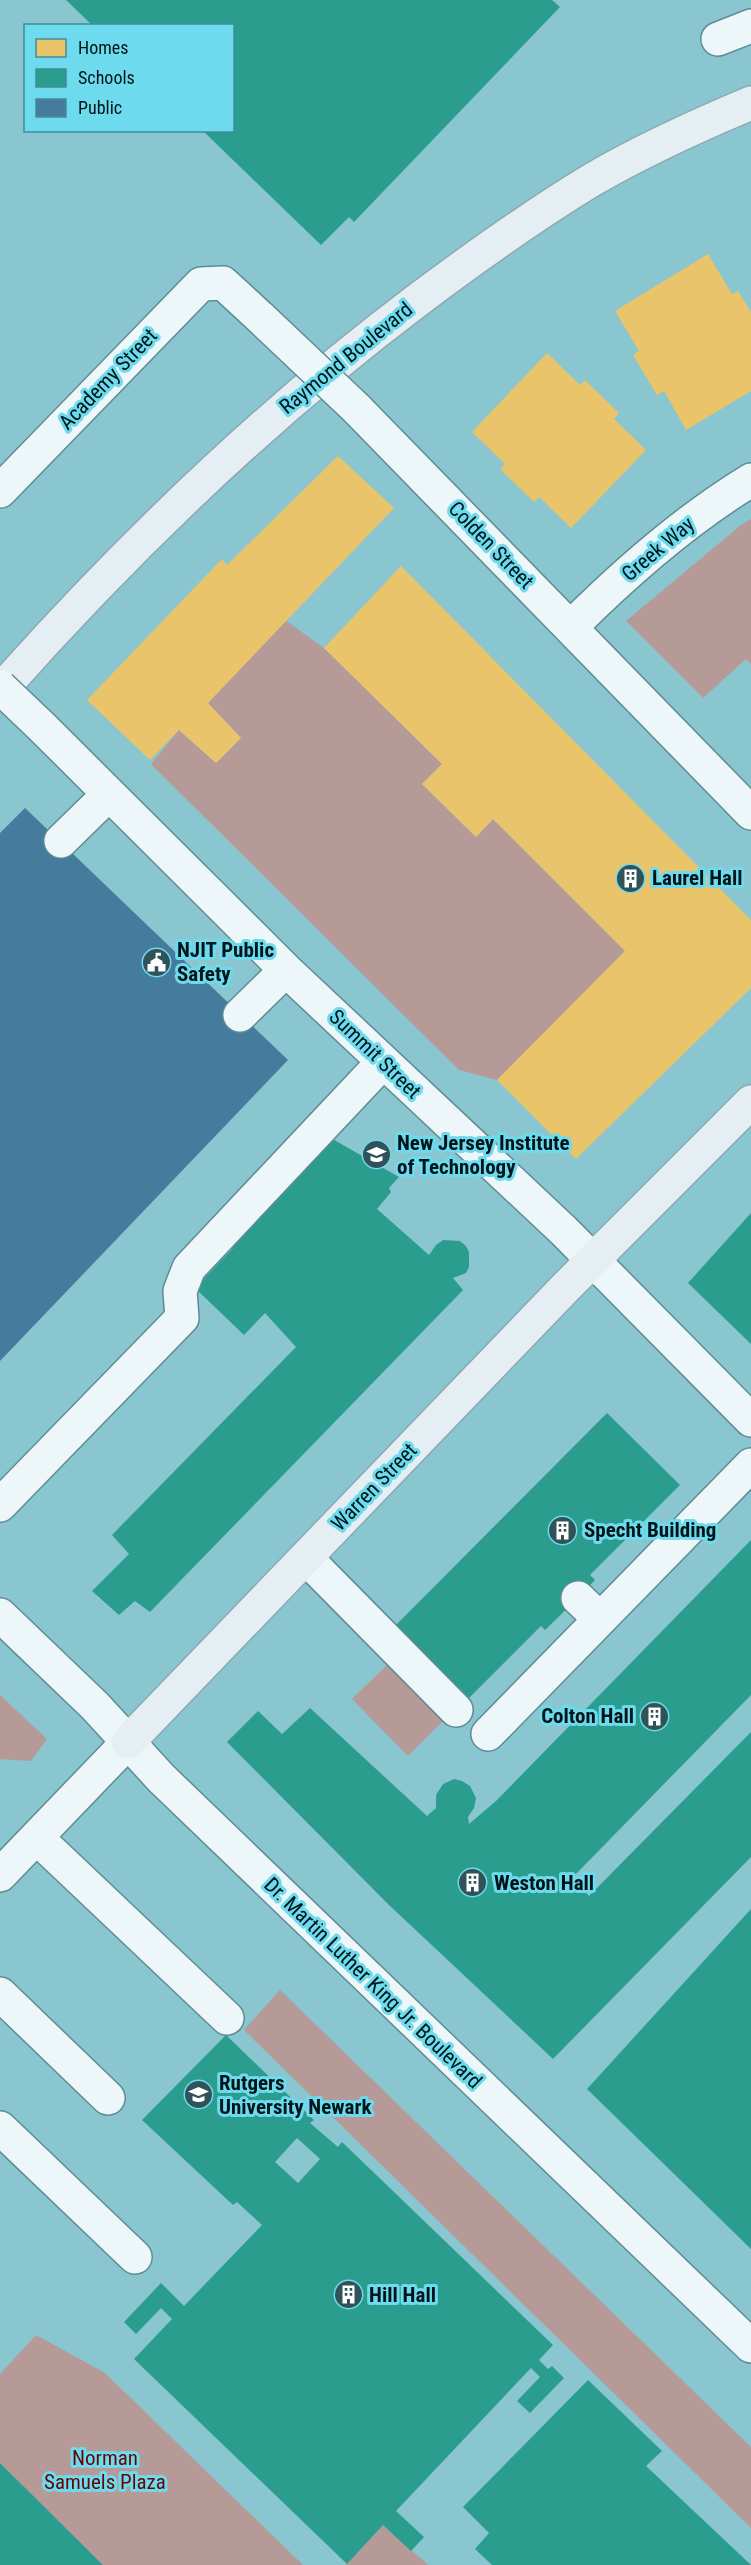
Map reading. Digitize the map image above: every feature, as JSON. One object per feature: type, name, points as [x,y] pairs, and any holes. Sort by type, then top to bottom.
[{"type":"main road","name":"Raymond Boulevard","points":[[0,689],[168,515],[280,410],[364,340],[493,243],[591,181],[708,121],[751,103]]},
{"type":"main road","name":"Warren Street","points":[[128,1742],[593,1259],[751,1102]]},
{"type":"street","points":[[718,39],[751,26]]},
{"type":"street","name":"Academy Street","points":[[0,491],[201,284],[223,284]]},
{"type":"street","name":"Colden Street","points":[[223,284],[356,408],[751,813]]},
{"type":"street","name":"Greek Way","points":[[571,627],[662,543],[712,504],[751,480]]},
{"type":"street","name":"Summit Street","points":[[0,689],[43,728],[286,970],[593,1259],[751,1420]]},
{"type":"street","points":[[61,841],[109,794]]},
{"type":"street","points":[[240,1015],[286,970]]},
{"type":"street","points":[[0,1505],[182,1318],[180,1291],[189,1268],[383,1062]]},
{"type":"street","points":[[488,1734],[589,1609],[751,1465]]},
{"type":"street","points":[[306,1558],[456,1710]]},
{"type":"street","name":"Dr. Martin Luther King Jr. Boulevard","points":[[0,1615],[95,1706],[204,1820],[751,2346]]},
{"type":"street","name":"Warren Street","points":[[0,1875],[128,1742]]},
{"type":"street","points":[[37,1838],[227,2018]]},
{"type":"street","points":[[0,1994],[108,2098]]},
{"type":"street","points":[[0,2128],[135,2257]]},
{"type":"green space","points":[[751,519],[751,664],[746,659],[703,698],[626,621]]},
{"type":"green space","points":[[285,620],[324,648],[442,764],[422,784],[476,837],[493,819],[625,951],[497,1080],[459,1070],[151,764],[179,730],[216,763],[241,738],[208,703]]},
{"type":"green space","points":[[389,1663],[445,1719],[408,1756],[352,1699]]},
{"type":"green space","points":[[0,1695],[47,1739],[31,1761],[0,1759]]},
{"type":"green space","points":[[280,1990],[751,2447],[751,2528],[244,2030]]},
{"type":"green space","name":"Norman Samuels Plaza","points":[[36,2335],[105,2373],[303,2565],[103,2565],[0,2463],[0,2374]]},
{"type":"green space","points":[[383,2525],[428,2565],[346,2565]]},
{"type":"building: Homes","points":[[708,254],[732,294],[738,291],[751,312],[751,391],[686,430],[664,391],[657,395],[633,355],[639,351],[615,311]]},
{"type":"building: Homes","points":[[547,353],[580,385],[585,380],[619,413],[614,419],[646,450],[571,528],[539,497],[534,502],[500,469],[505,464],[472,432]]},
{"type":"building: Homes","points":[[338,456],[394,508],[208,703],[241,738],[216,763],[179,730],[150,760],[87,700],[222,559],[227,565]]},
{"type":"building: Homes","name":"Laurel Hall","points":[[401,566],[751,920],[751,988],[576,1159],[497,1080],[625,951],[493,819],[476,837],[422,784],[442,764],[324,648]]},
{"type":"building: Schools","points":[[66,0],[552,0],[560,7],[354,222],[349,217],[321,245],[204,132],[234,132],[234,24],[91,24]]},
{"type":"building: Schools","points":[[329,1137],[399,1177],[389,1188],[391,1192],[377,1209],[429,1255],[443,1240],[460,1241],[466,1246],[469,1252],[469,1267],[466,1273],[453,1278],[463,1290],[150,1612],[135,1601],[119,1615],[92,1591],[129,1554],[112,1535],[296,1347],[265,1313],[244,1335],[195,1288],[233,1248],[230,1239]]},
{"type":"building: Schools","points":[[751,1213],[751,1344],[688,1283]]},
{"type":"building: Schools","name":"Specht Building","points":[[607,1413],[680,1485],[590,1575],[595,1580],[578,1598],[545,1630],[541,1626],[465,1702],[392,1629]]},
{"type":"building: Schools","points":[[751,1540],[751,1695],[573,1877],[589,1896],[751,1732],[751,1857],[553,2059],[389,1905],[227,1742],[258,1711],[282,1734],[310,1708],[427,1816],[436,1808],[436,1795],[443,1784],[454,1779],[470,1786],[476,1798],[474,1808],[468,1817],[469,1824],[496,1801]]},
{"type":"building: Schools","points":[[751,1909],[751,2249],[587,2089]]},
{"type":"building: Schools","name":"Hill Hall","points":[[226,2035],[314,2120],[310,2123],[338,2147],[342,2142],[553,2345],[539,2360],[548,2369],[552,2366],[564,2378],[530,2413],[517,2401],[540,2377],[531,2368],[396,2511],[424,2537],[411,2551],[383,2525],[347,2564],[134,2359],[172,2319],[161,2308],[136,2334],[124,2322],[161,2283],[184,2306],[262,2225],[237,2202],[233,2205],[142,2120]],"holes":[[[297,2138],[320,2159],[298,2183],[275,2162]]]},
{"type":"building: Schools","points":[[588,2380],[662,2451],[646,2466],[751,2565],[492,2565],[475,2549],[489,2533],[463,2507]]},
{"type":"building: Schools","points":[[0,2463],[103,2565],[0,2565]]},
{"type":"building: Public","points":[[25,808],[288,1060],[0,1361],[0,833]]},
{"type":"place","name":"Laurel Hall","points":[[631,878]]},
{"type":"place","name":"NJIT Public Safety","points":[[156,962]]},
{"type":"place","name":"New Jersey Institute of Technology","points":[[376,1155]]},
{"type":"place","name":"Specht Building","points":[[563,1530]]},
{"type":"place","name":"Colton Hall","points":[[655,1716]]},
{"type":"place","name":"Weston Hall","points":[[473,1883]]},
{"type":"place","name":"Rutgers University Newark","points":[[198,2095]]},
{"type":"place","name":"Hill Hall","points":[[348,2295]]}]
